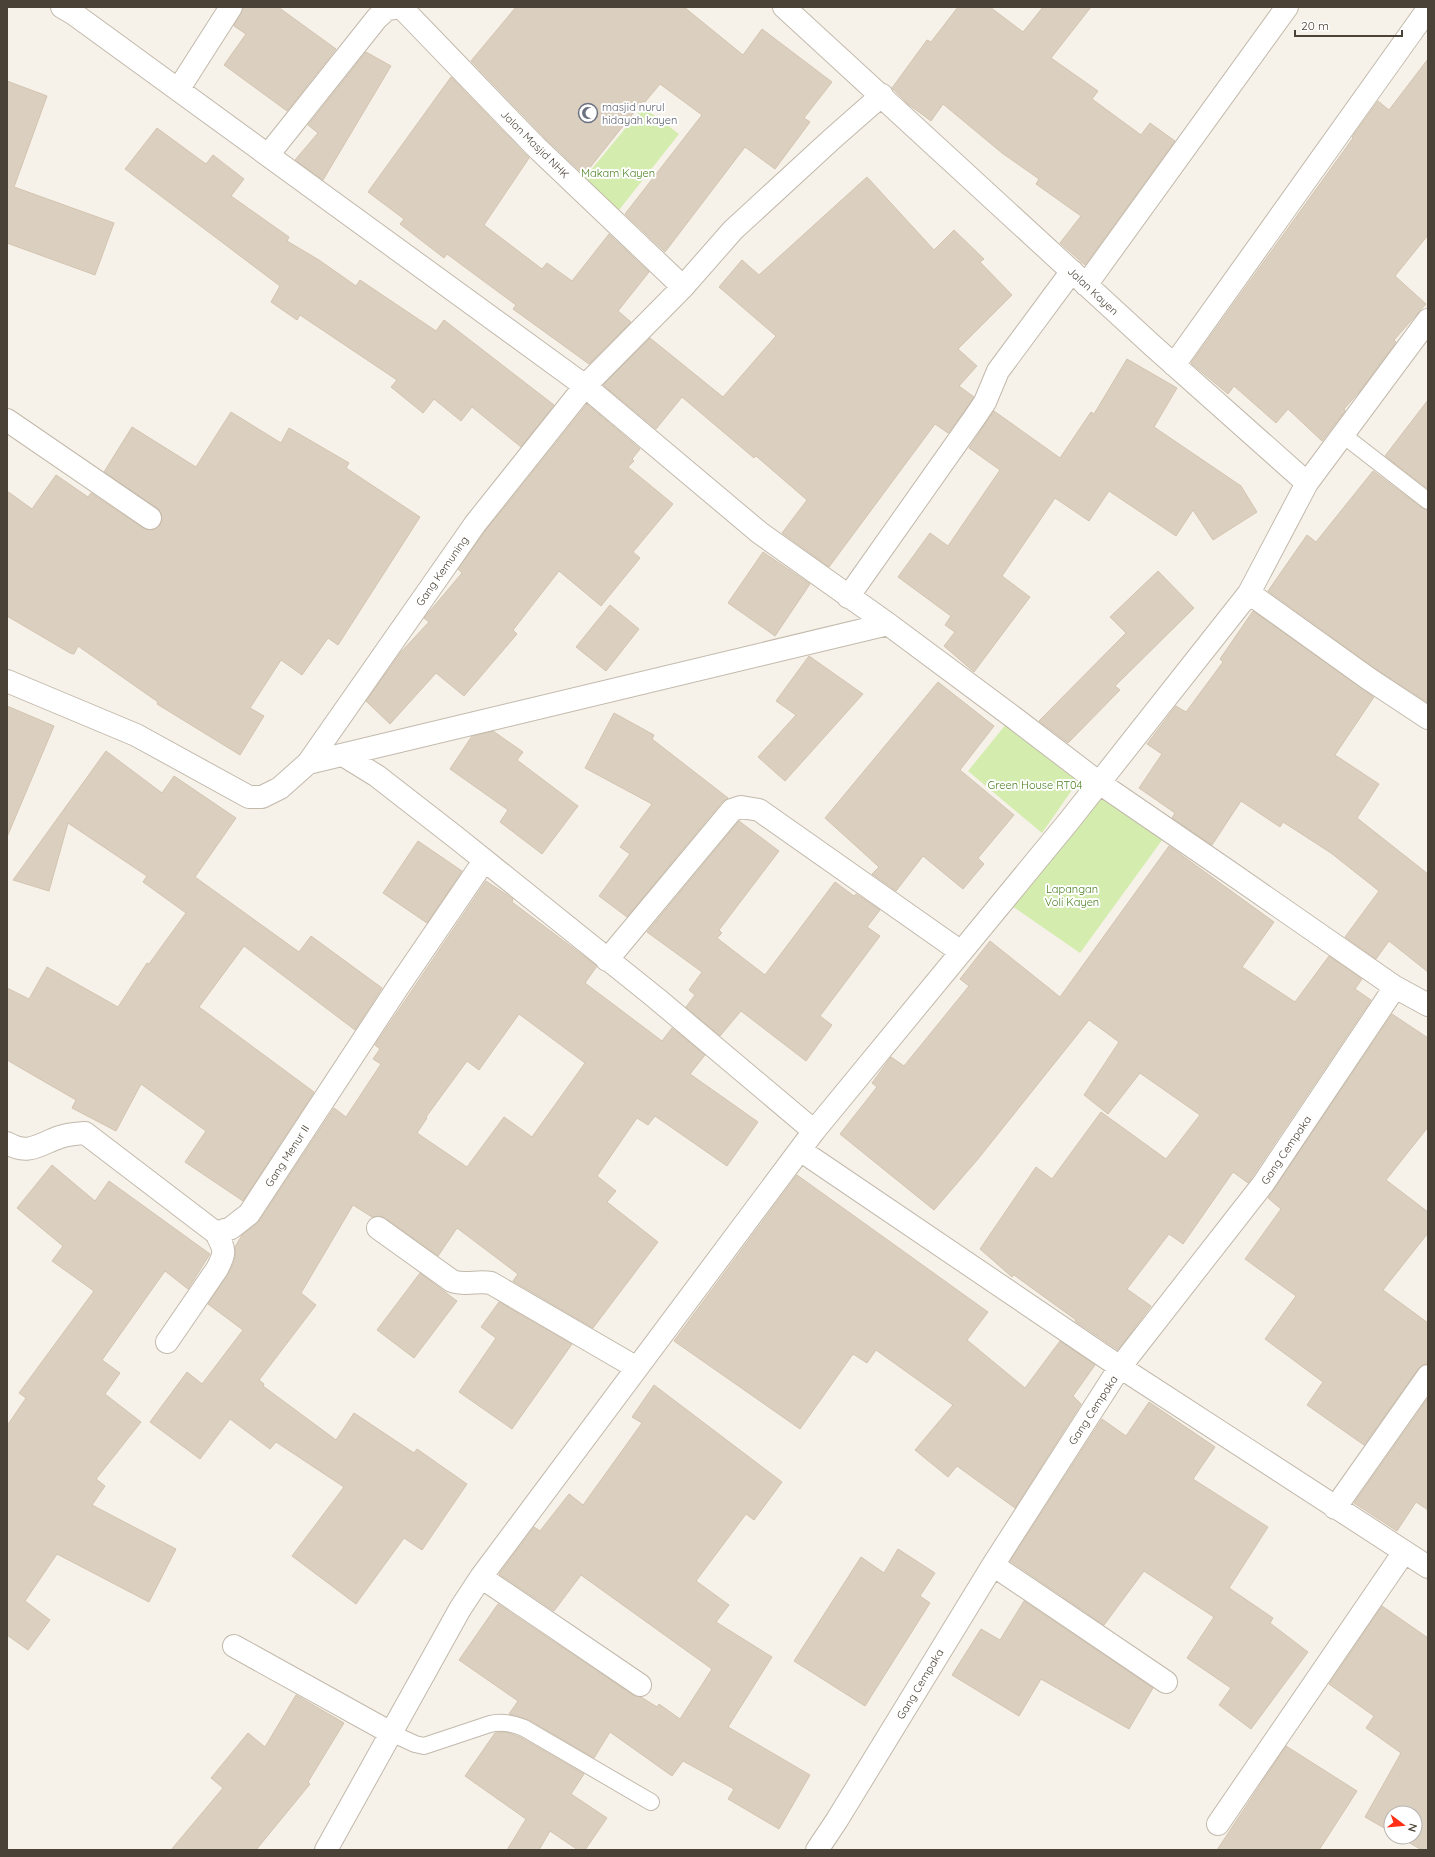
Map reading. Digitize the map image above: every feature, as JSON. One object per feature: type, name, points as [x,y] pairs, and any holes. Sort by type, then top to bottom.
[{"type":"street","points":[[178,90],[231,7]]},
{"type":"street","name":"Jalan Kayen","points":[[784,7],[882,95],[1174,365],[1307,483]]},
{"type":"street","points":[[848,597],[985,402],[998,371],[1079,278],[1287,7]]},
{"type":"street","name":"Jalan Masjid NHK","points":[[268,155],[387,9],[401,8],[536,146],[683,287]]},
{"type":"street","points":[[72,9],[178,90],[585,386],[760,533],[888,624],[1098,782],[1395,987],[1428,1005]]},
{"type":"street","points":[[1174,365],[1428,10]]},
{"type":"street","name":"Gang Kemuning","points":[[7,681],[136,735],[249,797],[262,797],[280,788],[308,762],[475,524],[585,386],[683,287],[733,230],[882,95]]},
{"type":"street","points":[[326,1850],[460,1609],[481,1577],[814,1131],[1069,821],[1098,782],[1249,593],[1307,483],[1428,320]]},
{"type":"street","points":[[7,420],[150,518]]},
{"type":"street","points":[[1249,593],[1369,679],[1428,718]]},
{"type":"street","points":[[308,762],[343,755],[888,624]]},
{"type":"street","points":[[343,755],[377,776],[656,998],[814,1131]]},
{"type":"street","points":[[607,960],[732,810],[741,807],[759,810],[961,952]]},
{"type":"street","name":"Gang Menur II","points":[[216,1233],[231,1228],[249,1214],[396,990],[484,861]]},
{"type":"street","name":"Gang Cempaka","points":[[817,1850],[837,1820],[993,1565],[1120,1367],[1263,1184],[1395,987]]},
{"type":"street","points":[[7,1143],[25,1150],[38,1147],[71,1134],[85,1133],[216,1233],[224,1248],[223,1258],[167,1342]]},
{"type":"street","points":[[800,1150],[1120,1367],[1428,1567]]},
{"type":"street","points":[[378,1228],[452,1281],[465,1284],[484,1281],[491,1283],[636,1368]]},
{"type":"street","points":[[1336,1508],[1428,1376]]},
{"type":"street","points":[[1218,1824],[1404,1552]]},
{"type":"street","points":[[993,1565],[1166,1682]]},
{"type":"street","points":[[481,1577],[640,1685]]},
{"type":"street","points":[[234,1646],[390,1733]]},
{"type":"lane","points":[[1343,435],[1428,501]]},
{"type":"lane","points":[[390,1733],[415,1744],[424,1746],[490,1724],[499,1722],[512,1723],[524,1728],[651,1802]]},
{"type":"green space","name":"Makam Kayen","points":[[643,107],[679,134],[619,210],[581,182]]},
{"type":"green space","name":"Green House RT04","points":[[1007,723],[1079,780],[1042,833],[968,771]]},
{"type":"green space","name":"Lapangan Voli Kayen","points":[[1100,794],[1165,836],[1080,953],[1012,906]]},
{"type":"building","points":[[243,7],[278,7],[336,49],[287,111],[224,65],[246,34],[234,26]]},
{"type":"building","points":[[516,7],[684,7],[743,55],[762,29],[832,82],[804,118],[810,122],[775,169],[745,147],[665,252],[625,214],[702,115],[660,84],[645,102],[643,101],[584,175],[544,137],[471,61]]},
{"type":"building","points":[[958,7],[990,7],[1023,32],[1043,7],[1091,7],[1051,58],[1098,91],[1092,99],[1141,135],[1150,123],[1175,141],[1085,265],[1060,243],[1081,216],[1036,184],[1039,179],[1002,153],[943,104],[931,121],[908,104],[892,88],[927,40],[931,42]]},
{"type":"building","points":[[366,52],[391,66],[323,180],[295,160],[318,133],[308,125]]},
{"type":"building","points":[[1428,59],[1428,235],[1395,276],[1426,304],[1394,340],[1396,342],[1360,391],[1344,409],[1345,411],[1322,441],[1288,409],[1276,423],[1234,386],[1228,394],[1191,363],[1378,101],[1389,110]]},
{"type":"building","points":[[451,77],[529,158],[484,225],[542,269],[547,263],[572,281],[609,234],[649,272],[618,311],[631,322],[589,364],[513,309],[516,305],[447,254],[444,258],[400,224],[404,219],[368,192]]},
{"type":"building","points":[[7,81],[47,96],[14,187],[114,223],[95,275],[7,243]]},
{"type":"building","points":[[157,128],[206,164],[213,155],[244,179],[231,196],[289,237],[287,241],[319,260],[356,286],[360,280],[436,331],[444,320],[554,405],[521,447],[472,407],[461,421],[434,399],[423,413],[391,387],[397,380],[300,315],[297,320],[271,302],[280,286],[125,169]]},
{"type":"building","points":[[867,177],[934,250],[954,230],[984,259],[980,262],[1012,295],[958,349],[977,366],[959,386],[974,397],[948,433],[935,424],[829,567],[782,533],[807,500],[756,456],[754,458],[682,397],[656,429],[603,385],[650,338],[723,397],[776,336],[719,287],[742,260],[759,275]]},
{"type":"building","points":[[1127,359],[1177,388],[1154,427],[1241,486],[1257,512],[1213,540],[1193,510],[1176,536],[1109,491],[1089,521],[1055,498],[1002,576],[1030,597],[974,672],[944,646],[955,632],[945,625],[951,616],[898,577],[930,533],[948,546],[1000,470],[969,448],[994,411],[1060,458],[1091,412],[1094,414]]},
{"type":"building","points":[[1428,400],[1428,489],[1385,456]]},
{"type":"building","points":[[587,404],[640,449],[632,459],[634,461],[628,467],[673,504],[633,552],[640,558],[601,606],[559,571],[513,630],[517,634],[464,696],[436,673],[390,724],[366,701],[401,652],[429,622],[424,618],[462,573],[458,569],[485,531]]},
{"type":"building","points":[[231,412],[281,443],[289,428],[349,463],[346,468],[420,517],[338,645],[328,638],[302,675],[281,660],[250,708],[264,716],[240,755],[157,704],[158,702],[78,646],[74,654],[70,653],[7,616],[7,491],[32,509],[56,475],[88,497],[91,493],[143,528],[149,530],[155,529],[160,525],[162,519],[161,513],[157,508],[104,472],[132,427],[196,467]]},
{"type":"building","points":[[1373,471],[1422,508],[1428,510],[1428,703],[1376,669],[1268,591],[1307,535],[1316,542]]},
{"type":"building","points":[[763,552],[810,584],[775,636],[728,603]]},
{"type":"building","points":[[1158,571],[1194,608],[1115,686],[1120,690],[1068,743],[1039,721],[1126,633],[1110,617]]},
{"type":"building","points":[[610,605],[639,629],[606,671],[576,647]]},
{"type":"building","points":[[1253,611],[1374,697],[1335,755],[1379,784],[1357,818],[1428,874],[1428,972],[1389,941],[1376,959],[1345,937],[1379,891],[1331,853],[1283,822],[1280,827],[1241,801],[1212,845],[1172,818],[1175,813],[1139,788],[1162,754],[1147,744],[1176,706],[1186,712],[1223,662],[1220,659]]},
{"type":"building","points":[[809,656],[863,694],[785,781],[758,757],[796,715],[776,701]]},
{"type":"building","points":[[938,682],[994,726],[960,770],[1014,815],[978,858],[984,864],[963,889],[923,856],[896,891],[872,874],[879,867],[825,818]]},
{"type":"building","points":[[7,706],[54,726],[7,837]]},
{"type":"building","points":[[614,713],[654,735],[652,739],[728,798],[722,802],[627,917],[599,896],[630,854],[620,847],[652,804],[585,768]]},
{"type":"building","points":[[493,731],[523,752],[517,760],[578,806],[542,854],[500,822],[508,810],[450,769],[472,736]]},
{"type":"building","points":[[106,751],[162,793],[174,776],[236,818],[195,877],[299,952],[311,936],[382,988],[355,1030],[244,946],[199,1007],[314,1092],[243,1201],[185,1162],[206,1131],[141,1084],[116,1131],[72,1108],[76,1100],[7,1060],[7,988],[29,999],[47,967],[118,1007],[147,963],[149,964],[186,913],[143,882],[147,876],[68,823],[49,891],[13,880]]},
{"type":"building","points":[[739,821],[779,851],[719,930],[722,933],[717,938],[765,975],[835,882],[854,896],[856,894],[880,910],[867,927],[880,936],[820,1016],[832,1025],[806,1061],[741,1011],[720,1036],[686,1007],[695,995],[689,990],[702,972],[647,932]]},
{"type":"building","points":[[418,841],[462,871],[427,923],[383,893]]},
{"type":"building","points":[[1169,846],[1274,922],[1242,967],[1295,1002],[1329,956],[1362,979],[1355,989],[1371,1000],[1248,1183],[1233,1172],[1183,1244],[1169,1234],[1127,1289],[1151,1306],[1118,1350],[1075,1321],[1076,1320],[1014,1275],[1012,1277],[980,1249],[1036,1167],[1052,1179],[1101,1112],[1166,1159],[1200,1115],[1140,1073],[1108,1114],[1084,1095],[1119,1042],[1089,1020],[978,1159],[934,1210],[840,1134],[877,1087],[872,1083],[891,1057],[904,1066],[969,986],[960,979],[990,941],[1060,997]]},
{"type":"building","points":[[486,881],[513,899],[512,902],[597,966],[585,983],[662,1041],[672,1028],[705,1055],[690,1074],[758,1122],[727,1166],[655,1116],[648,1125],[637,1118],[597,1176],[616,1191],[607,1202],[658,1242],[593,1328],[513,1281],[518,1274],[457,1228],[438,1256],[385,1218],[379,1216],[372,1217],[353,1205],[301,1293],[316,1305],[259,1380],[264,1384],[263,1386],[336,1440],[354,1413],[414,1453],[417,1449],[467,1484],[422,1550],[404,1538],[356,1604],[292,1556],[344,1487],[276,1442],[270,1449],[230,1419],[200,1459],[150,1422],[187,1372],[202,1384],[243,1330],[208,1304],[231,1269],[235,1258],[235,1247],[242,1235],[259,1221],[334,1108],[346,1117],[381,1064],[373,1059],[380,1049],[375,1045]],"holes":[[[519,1014],[585,1063],[532,1137],[504,1117],[467,1167],[417,1133],[427,1118],[426,1117],[467,1061],[479,1070]]]},
{"type":"building","points":[[1392,1014],[1428,1038],[1428,1127],[1386,1180],[1428,1212],[1428,1233],[1383,1290],[1428,1323],[1428,1364],[1422,1365],[1418,1369],[1364,1445],[1307,1405],[1323,1382],[1265,1339],[1296,1296],[1245,1259],[1281,1209],[1268,1198]]},
{"type":"building","points":[[52,1165],[95,1201],[109,1181],[210,1254],[188,1289],[165,1271],[102,1360],[120,1373],[105,1394],[141,1422],[96,1479],[105,1486],[92,1505],[176,1549],[149,1602],[57,1554],[25,1601],[50,1620],[28,1650],[7,1635],[7,1426],[26,1398],[19,1393],[94,1291],[52,1261],[63,1246],[17,1208]]},
{"type":"building","points":[[797,1175],[988,1312],[967,1340],[1025,1388],[1060,1341],[1095,1365],[1073,1396],[1081,1404],[1015,1508],[957,1466],[948,1477],[915,1450],[953,1405],[876,1350],[867,1363],[853,1354],[800,1429],[674,1341]]},
{"type":"building","points":[[420,1273],[457,1301],[414,1358],[377,1330]]},
{"type":"building","points":[[499,1302],[572,1344],[512,1429],[459,1392],[496,1338],[481,1327]]},
{"type":"building","points":[[654,1385],[782,1482],[754,1520],[746,1514],[696,1581],[729,1605],[716,1622],[772,1657],[728,1727],[810,1775],[779,1829],[728,1799],[734,1789],[683,1761],[672,1776],[610,1732],[594,1758],[529,1720],[509,1714],[518,1701],[459,1660],[498,1604],[633,1695],[641,1697],[657,1707],[659,1704],[680,1719],[712,1669],[581,1575],[554,1611],[499,1574],[534,1527],[540,1531],[569,1494],[583,1505],[642,1423],[632,1417]]},
{"type":"building","points":[[1428,1398],[1428,1510],[1416,1502],[1397,1531],[1354,1503]]},
{"type":"building","points":[[1149,1402],[1215,1447],[1193,1479],[1268,1527],[1229,1588],[1273,1618],[1270,1623],[1308,1652],[1251,1729],[1219,1705],[1231,1688],[1187,1658],[1214,1617],[1144,1571],[1104,1625],[1010,1561],[1102,1419],[1126,1436]]},
{"type":"building","points":[[898,1549],[935,1573],[920,1596],[930,1603],[865,1706],[794,1661],[861,1557],[884,1573]]},
{"type":"building","points":[[1024,1601],[1153,1688],[1129,1729],[1041,1679],[1019,1716],[952,1675],[981,1629],[1000,1640]]},
{"type":"building","points":[[1382,1606],[1428,1638],[1428,1850],[1422,1850],[1413,1845],[1423,1845],[1423,1805],[1383,1805],[1383,1827],[1365,1817],[1401,1753],[1366,1728],[1374,1716],[1329,1684]]},
{"type":"building","points":[[296,1695],[344,1723],[308,1782],[310,1784],[256,1850],[171,1850],[223,1788],[211,1778],[248,1733],[265,1747]]},
{"type":"building","points":[[506,1732],[520,1737],[584,1774],[571,1794],[607,1818],[585,1850],[578,1850],[550,1831],[539,1850],[507,1850],[526,1819],[465,1776],[495,1733]]},
{"type":"building","points":[[1286,1746],[1357,1791],[1319,1850],[1217,1850]]},
{"type":"place","name":"masjid nurul hidayah kayen","points":[[588,113]]}]
